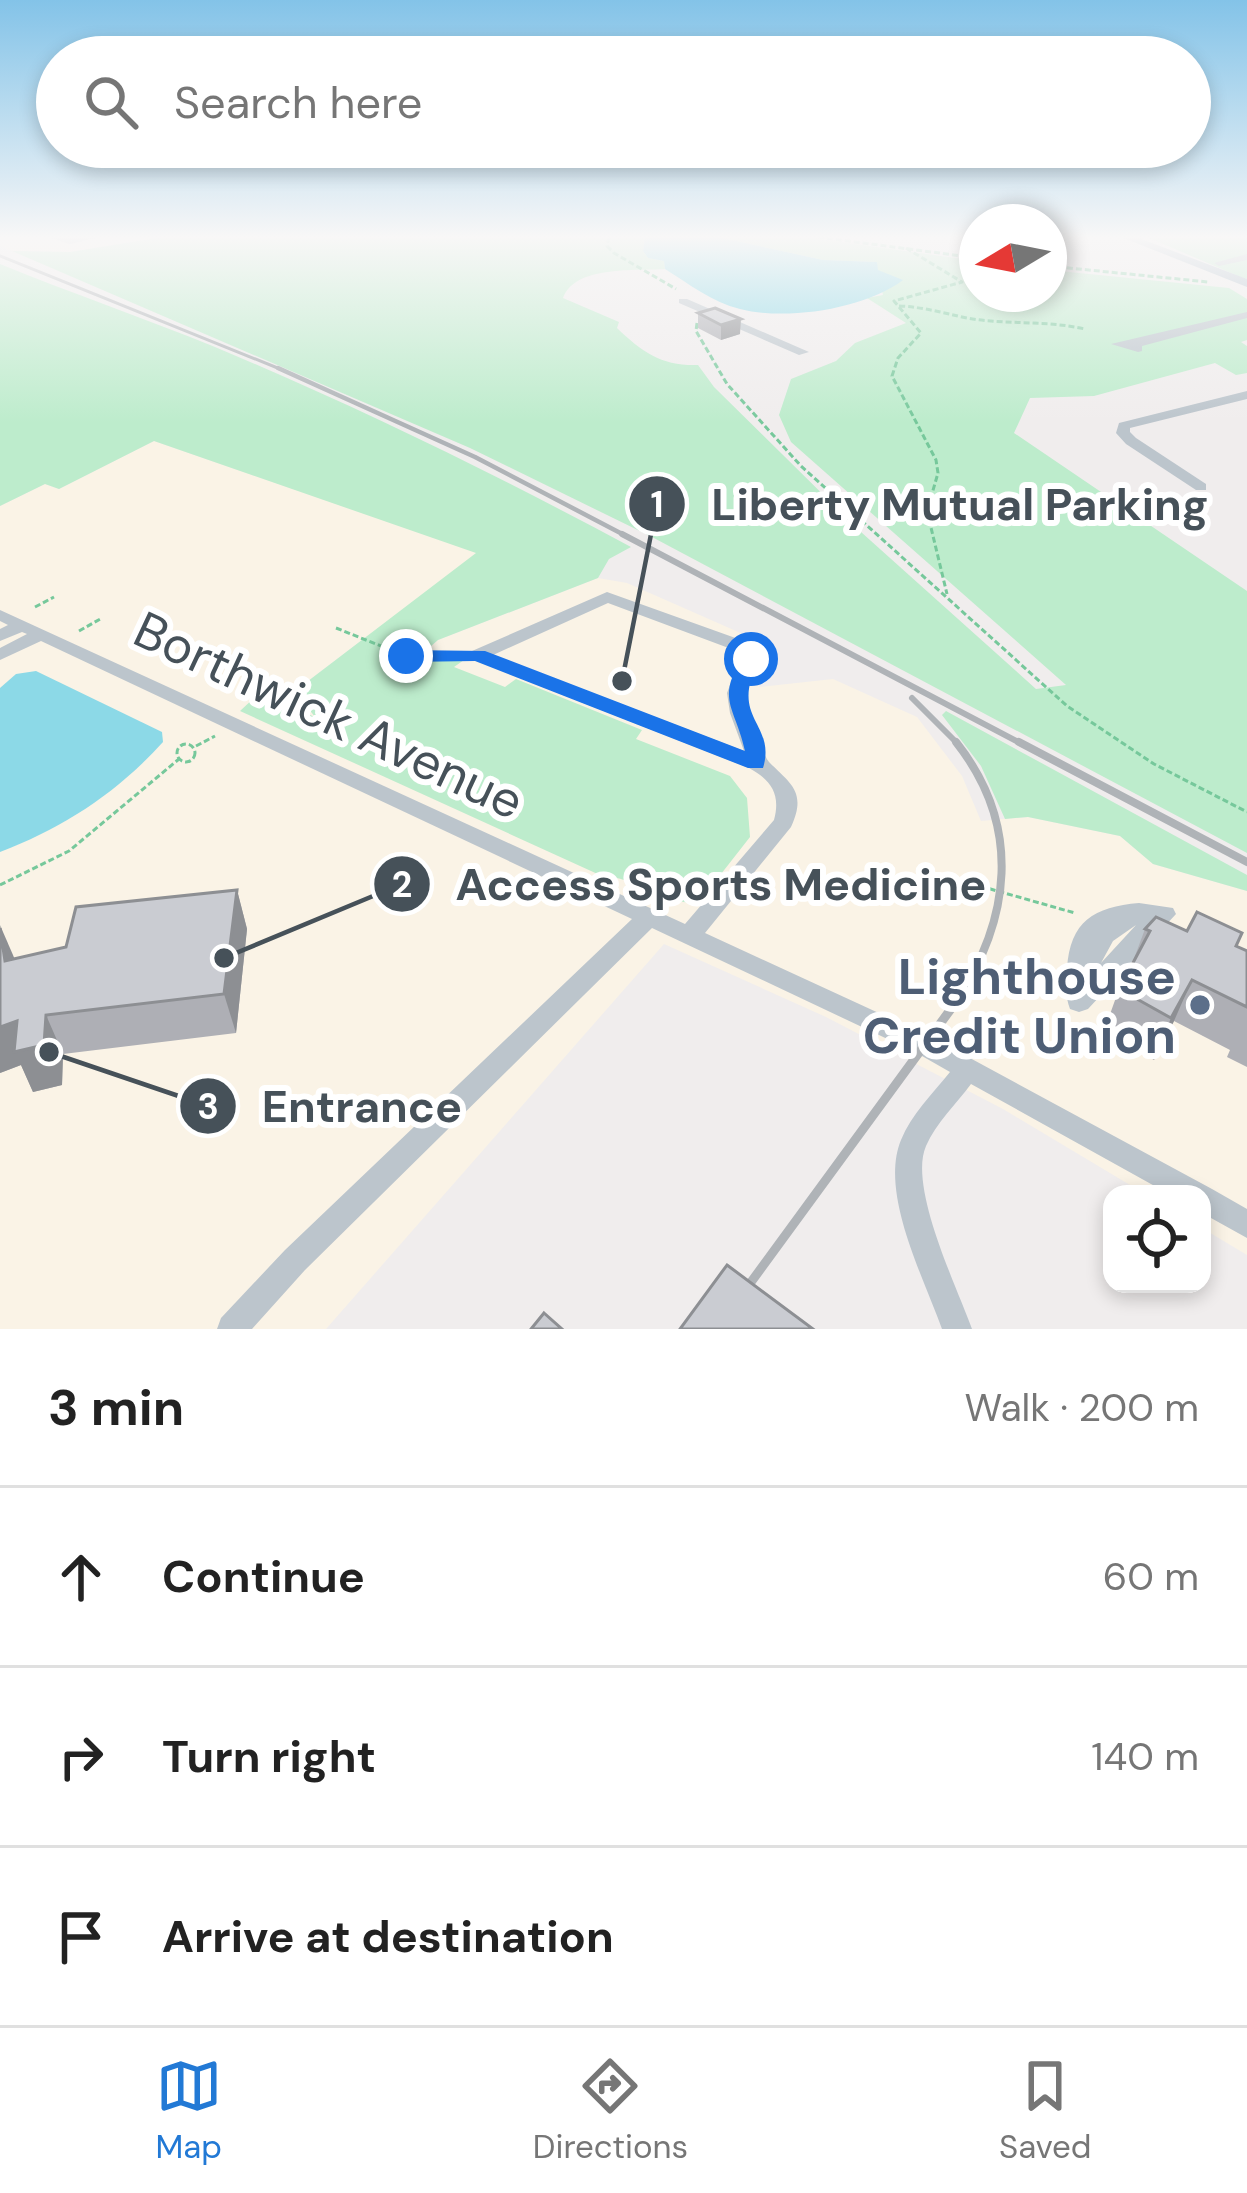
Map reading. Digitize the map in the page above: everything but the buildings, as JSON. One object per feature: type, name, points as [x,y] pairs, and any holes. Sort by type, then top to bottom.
[{"type":"street","points":[[683,302],[803,352]]},
{"type":"street","points":[[1135,344],[1247,314]]},
{"type":"street","points":[[1201,487],[1131,441],[1123,433],[1124,426],[1247,395]]},
{"type":"street","points":[[478,655],[607,597],[748,649],[752,655],[738,681],[736,699],[755,746],[756,763]]},
{"type":"street","name":"Borthwick Avenue","points":[[0,615],[33,622],[968,1068],[1179,1185]]},
{"type":"street","points":[[0,636],[33,622]]},
{"type":"street","points":[[0,655],[33,622]]},
{"type":"street","points":[[478,655],[756,763],[778,777],[788,802],[784,822],[690,934]]},
{"type":"street","points":[[1133,910],[1166,914],[1139,932],[1113,970],[1079,1002],[1076,955],[1093,928],[1108,915],[1133,910]]},
{"type":"street","points":[[232,1329],[296,1259],[650,916]]},
{"type":"street","points":[[958,1329],[911,1197],[907,1167],[911,1145],[968,1068]]},
{"type":"street","name":"Borthwick Avenue","points":[[1211,1203],[1247,1224]]},
{"type":"path","points":[[899,299],[894,301],[919,324],[921,333],[898,358],[892,376],[903,388],[910,413],[928,437],[938,463],[927,512],[946,576],[947,598]]},
{"type":"path","points":[[898,306],[934,307],[968,318],[1042,320],[1085,329]]},
{"type":"path","points":[[702,312],[696,331],[727,384],[802,466],[1114,742],[1174,778],[1247,812]]},
{"type":"path","points":[[33,622],[54,597]]},
{"type":"path","points":[[79,631],[102,618]]},
{"type":"path","points":[[337,628],[406,656],[478,655]]},
{"type":"path","points":[[179,759],[175,754],[180,748],[195,747],[215,736]]},
{"type":"path","points":[[0,885],[69,851],[179,759],[194,757],[195,747]]},
{"type":"path","points":[[955,878],[1076,913]]},
{"type":"shaded area","points":[[154,441],[478,553],[296,690],[400,672],[438,640],[598,578],[627,583],[761,642],[759,687],[833,679],[917,717],[962,776],[981,821],[1028,817],[1120,836],[1153,864],[1247,891],[1247,1255],[1211,1233],[1211,1185],[1130,1185],[1003,1109],[826,1017],[664,944],[326,1329],[0,1329],[0,506],[45,484],[59,489]]},
{"type":"green space","points":[[0,299],[91,299],[321,393],[631,547],[609,559],[598,578],[438,640],[416,659],[464,660],[454,667],[505,687],[516,679],[642,730],[636,739],[730,776],[747,798],[750,837],[703,897],[696,903],[684,902],[602,876],[240,711],[255,697],[315,717],[295,691],[476,553],[154,441],[59,489],[45,484],[0,506]]},
{"type":"green space","points":[[124,299],[565,299],[619,322],[617,328],[654,356],[698,365],[714,387],[861,532],[1036,689],[1066,685],[791,442],[779,415],[791,379],[836,361],[855,343],[906,323],[869,299],[959,299],[959,312],[1067,312],[1067,299],[1247,299],[1247,340],[1241,342],[1247,346],[1247,373],[1236,375],[1215,363],[1094,396],[1030,398],[1014,433],[1247,591],[1247,853],[652,537],[470,448]]},
{"type":"green space","points":[[946,711],[1247,875],[1247,891],[1153,864],[1120,836],[1028,817],[1005,819],[981,766],[942,715]]},
{"type":"water","points":[[714,299],[865,299],[802,313],[730,306]]},
{"type":"water","points":[[36,671],[162,732],[163,742],[88,807],[0,852],[0,688],[16,674]]},
{"type":"railway","points":[[107,299],[282,370]]},
{"type":"railway","points":[[282,370],[475,457],[628,537]]},
{"type":"railway","points":[[622,534],[1024,745]]},
{"type":"railway","points":[[912,698],[956,742]]},
{"type":"railway","points":[[955,1004],[988,940],[1002,874],[992,807],[956,742]]},
{"type":"railway","points":[[956,742],[959,745]]},
{"type":"railway","points":[[1019,742],[1247,862]]},
{"type":"railway","points":[[735,1304],[955,1004]]},
{"type":"place","name":"Liberty Mutual Parking","points":[[622,681]]},
{"type":"place","name":"Access Sports Medicine","points":[[224,958]]},
{"type":"place","name":"Lighthouse Credit Union","points":[[1200,1005]]},
{"type":"place","name":"Entrance","points":[[49,1052]]},
{"type":"route","points":[[406,656],[478,655],[756,763],[755,746],[736,699],[738,681],[751,659]]}]
